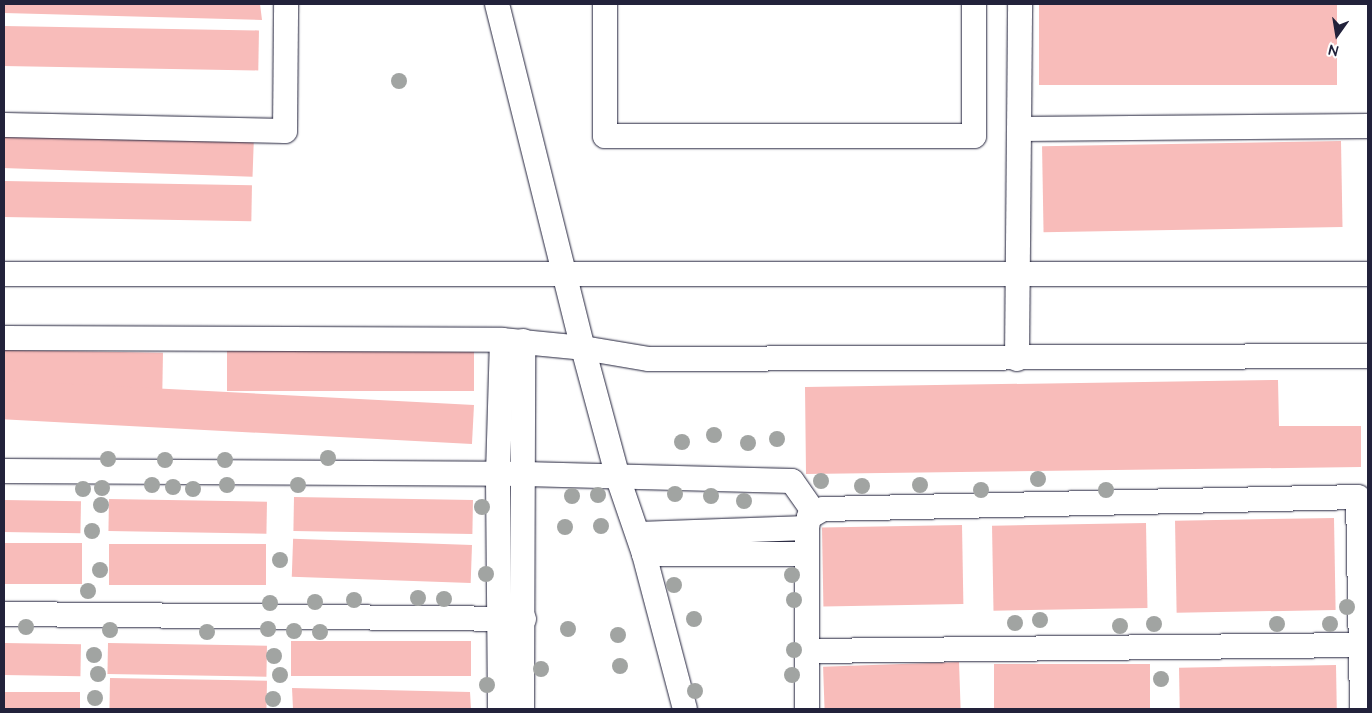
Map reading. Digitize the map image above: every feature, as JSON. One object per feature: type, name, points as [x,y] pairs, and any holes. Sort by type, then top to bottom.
[{"type":"street","points":[[4,125],[285,132],[286,4]]},
{"type":"street","points":[[497,4],[567,275],[583,348],[618,478],[641,544],[685,709]]},
{"type":"street","points":[[605,4],[605,136],[974,136],[974,4]]},
{"type":"street","points":[[1018,359],[1020,4]]},
{"type":"street","points":[[1020,129],[1368,126]]},
{"type":"street","points":[[4,274],[1368,274]]},
{"type":"street","points":[[4,338],[512,341],[583,348],[649,359],[1018,359],[1368,356]]},
{"type":"street","points":[[500,709],[498,474],[512,341]]},
{"type":"street","points":[[512,341],[524,474],[522,709]]},
{"type":"street","points":[[4,471],[524,474],[618,478],[792,481],[810,520],[807,554],[807,709]]},
{"type":"street","points":[[641,544],[810,520],[823,509],[1358,497],[1362,709]]},
{"type":"street","points":[[641,544],[807,554]]},
{"type":"street","points":[[4,614],[524,619]]},
{"type":"street","points":[[806,651],[1361,645]]},
{"type":"building","points":[[4,4],[260,4],[262,20],[4,13]]},
{"type":"building","points":[[1039,4],[1337,4],[1337,85],[1039,85]]},
{"type":"building","points":[[4,26],[259,30],[258,70],[4,66]]},
{"type":"building","points":[[4,130],[254,139],[253,177],[4,168]]},
{"type":"building","points":[[1341,141],[1343,227],[1044,232],[1042,146]]},
{"type":"building","points":[[4,181],[252,185],[251,221],[4,217]]},
{"type":"building","points":[[227,347],[474,347],[474,391],[227,391]]},
{"type":"building","points":[[4,350],[163,353],[162,395],[4,392]]},
{"type":"building","points":[[5,380],[474,405],[472,444],[4,419]]},
{"type":"building","points":[[1278,380],[1279,426],[1361,426],[1361,467],[806,474],[805,387]]},
{"type":"building","points":[[294,497],[473,500],[472,534],[293,531]]},
{"type":"building","points":[[109,499],[267,502],[266,534],[108,531]]},
{"type":"building","points":[[4,500],[81,501],[80,533],[4,532]]},
{"type":"building","points":[[1334,518],[1336,610],[1177,613],[1175,521]]},
{"type":"building","points":[[1146,523],[1147,608],[994,611],[992,526]]},
{"type":"building","points":[[962,525],[963,604],[823,606],[822,527]]},
{"type":"building","points":[[293,539],[472,545],[471,583],[292,577]]},
{"type":"building","points":[[4,543],[82,543],[82,584],[4,584]]},
{"type":"building","points":[[109,544],[266,544],[266,585],[109,585]]},
{"type":"building","points":[[291,641],[471,641],[471,676],[291,676]]},
{"type":"building","points":[[4,643],[81,644],[80,676],[4,675]]},
{"type":"building","points":[[108,643],[267,646],[266,677],[107,674]]},
{"type":"building","points":[[959,662],[961,709],[825,709],[823,667]]},
{"type":"building","points":[[994,664],[1150,664],[1150,709],[994,709]]},
{"type":"building","points":[[1336,665],[1337,709],[1180,709],[1179,668]]},
{"type":"building","points":[[110,678],[267,681],[266,709],[109,709]]},
{"type":"building","points":[[292,688],[470,692],[471,709],[293,709]]},
{"type":"building","points":[[4,692],[80,692],[80,709],[4,709]]}]
